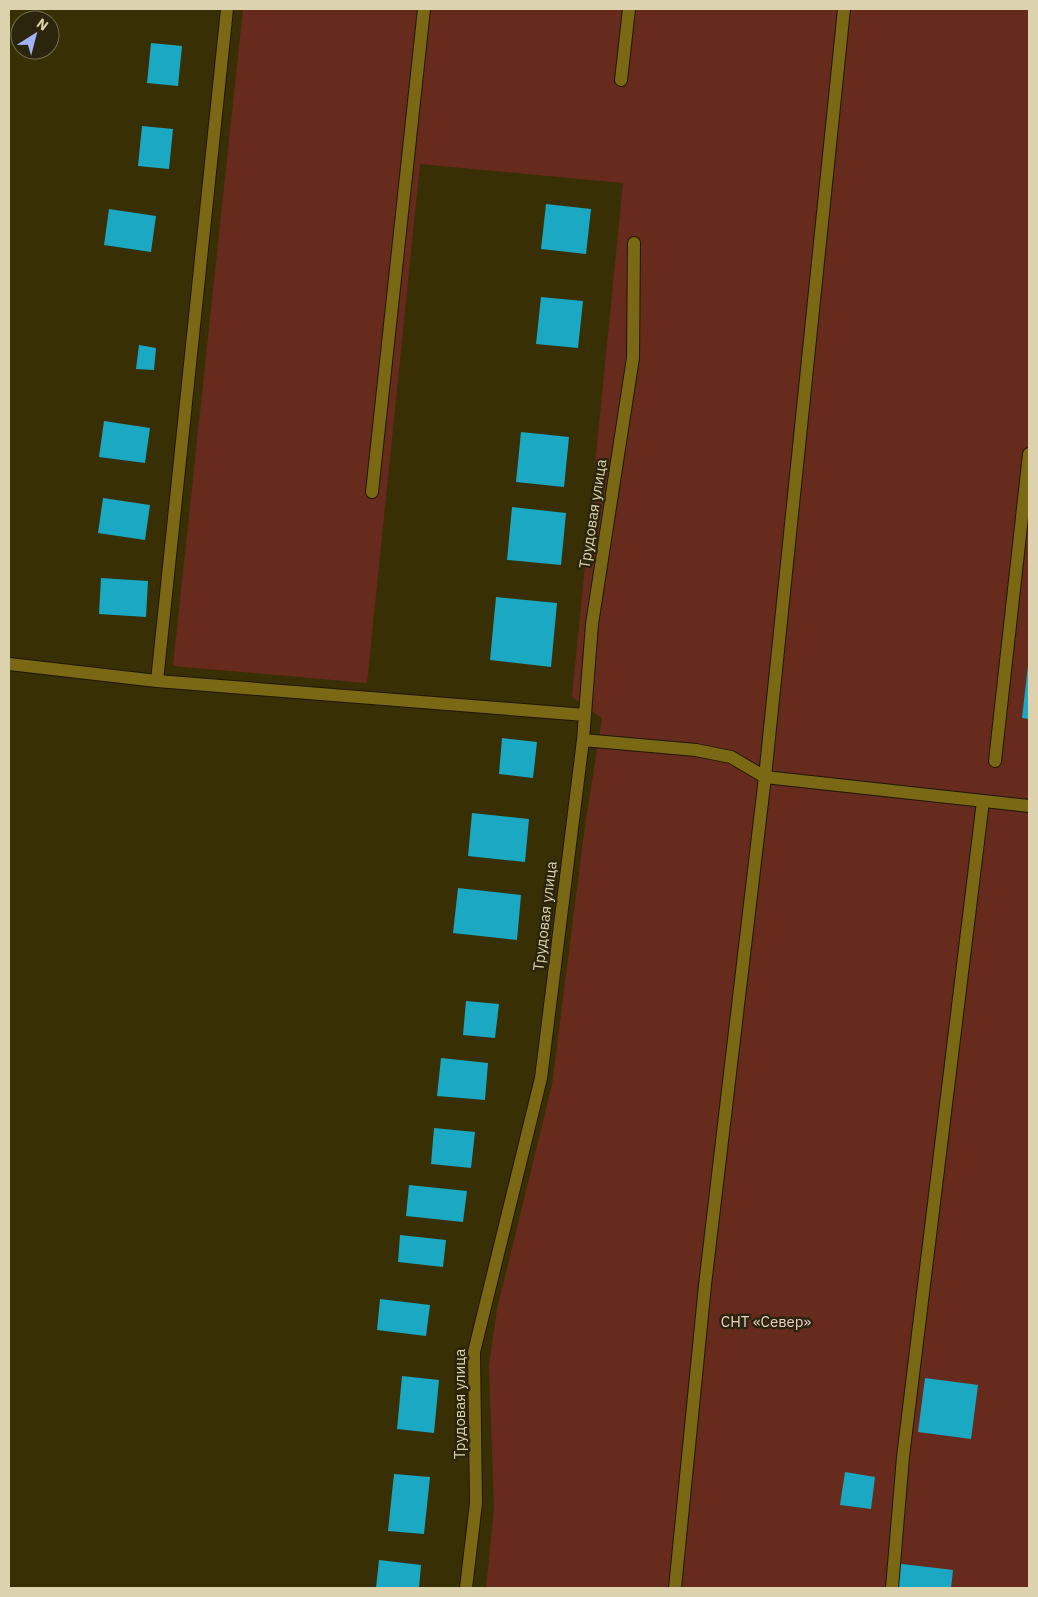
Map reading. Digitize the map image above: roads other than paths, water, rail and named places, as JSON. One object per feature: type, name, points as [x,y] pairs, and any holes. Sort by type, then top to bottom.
[{"type":"street","points":[[156,681],[227,9]]},
{"type":"street","points":[[372,492],[424,9]]},
{"type":"street","points":[[622,80],[629,9]]},
{"type":"street","points":[[675,1588],[705,1285],[765,777],[844,9]]},
{"type":"street","name":"Трудовая улица","points":[[466,1588],[476,1503],[474,1352],[541,1078],[583,740],[592,624],[633,358],[634,243]]},
{"type":"street","points":[[995,761],[1029,454]]},
{"type":"street","points":[[9,664],[156,681],[585,715]]},
{"type":"street","points":[[583,740],[696,750],[722,755],[731,757],[765,777],[1029,806]]},
{"type":"street","points":[[892,1588],[903,1457],[983,801]]},
{"type":"park label","name":"СНТ «Север»","points":[[766,1322]]}]
